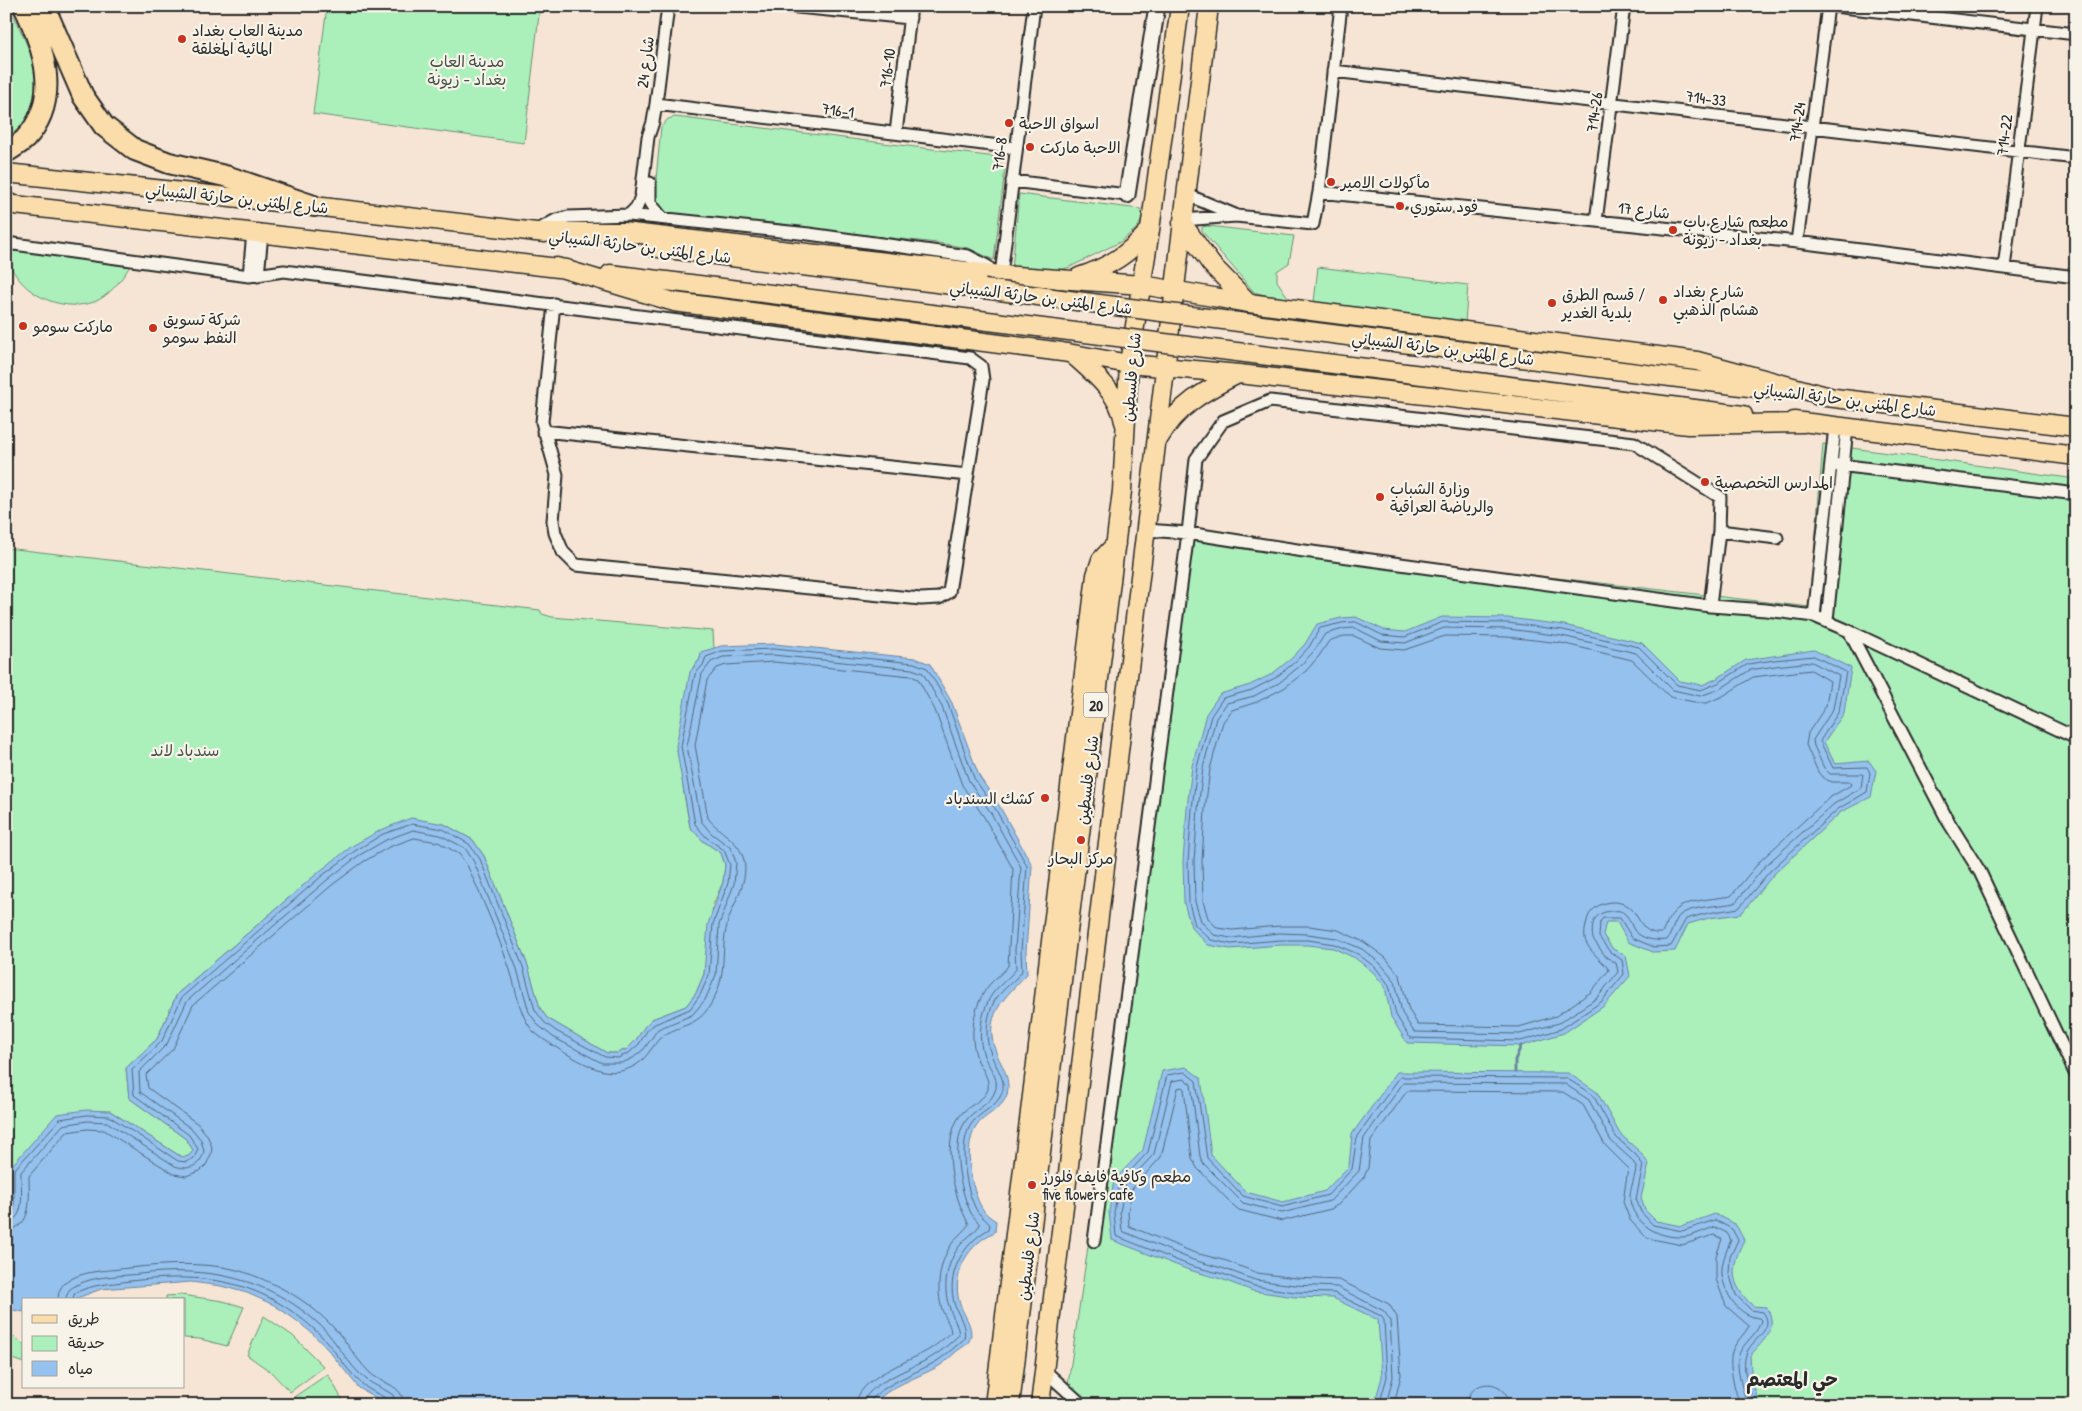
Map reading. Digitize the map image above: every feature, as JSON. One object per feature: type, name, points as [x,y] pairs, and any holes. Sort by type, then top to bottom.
[{"type":"highway","points":[[6,152],[24,140],[39,121],[46,98],[48,75],[24,6]]},
{"type":"highway","points":[[44,6],[83,96],[104,126],[134,150],[169,163],[229,177],[314,206]]},
{"type":"main road","points":[[1169,6],[1175,48]]},
{"type":"main road","name":"شارع فلسطين","points":[[1010,1405],[1116,544],[1122,490],[1130,364],[1180,6]]},
{"type":"main road","name":"شارع فلسطين","points":[[1040,1405],[1209,6]]},
{"type":"main road","name":"شارع المثنى بن حارثة الشيباني","points":[[6,173],[534,232],[2076,427]]},
{"type":"main road","name":"شارع المثنى بن حارثة الشيباني","points":[[7,204],[557,267],[2076,456]]},
{"type":"main road","points":[[1182,222],[1211,264],[1249,303]]},
{"type":"main road","points":[[1071,279],[1100,270],[1119,259],[1150,230]]},
{"type":"main road","points":[[534,232],[623,232],[998,275],[1142,285],[1249,303],[1697,361],[1830,397]]},
{"type":"main road","points":[[557,267],[674,302],[1072,354],[1130,364],[1239,374],[1688,425],[1804,422]]},
{"type":"main road","points":[[1072,354],[1096,376],[1117,403],[1123,418],[1126,437]]},
{"type":"main road","points":[[1156,443],[1176,413],[1191,400],[1239,374]]},
{"type":"main road","points":[[1122,490],[1128,484],[1138,484],[1144,486],[1150,495]]},
{"type":"main road","points":[[994,1405],[1096,575],[1101,560],[1116,544]]},
{"type":"main road","points":[[1068,800],[1080,830]]},
{"type":"main road","points":[[1040,1155],[1070,1159]]},
{"type":"street","name":"شارع 24","points":[[630,215],[637,207],[641,196],[648,137],[656,104],[668,6]]},
{"type":"street","points":[[787,6],[911,12]]},
{"type":"street","name":"716-8","points":[[998,275],[1034,6]]},
{"type":"street","points":[[1012,181],[1127,194],[1157,6]]},
{"type":"street","points":[[1182,222],[1236,216],[1313,224],[1319,192],[1341,6]]},
{"type":"street","name":"714-26","points":[[1596,221],[1624,6]]},
{"type":"street","name":"714-24","points":[[1797,242],[1828,6]]},
{"type":"street","points":[[1834,6],[2076,34]]},
{"type":"street","name":"714-22","points":[[2004,268],[2037,6]]},
{"type":"street","name":"716-10","points":[[896,133],[911,12]]},
{"type":"street","name":"714-33","points":[[1334,71],[2076,158]]},
{"type":"street","name":"716-1","points":[[656,104],[1016,148]]},
{"type":"street","name":"شارع 24","points":[[653,122],[655,138],[649,197],[653,208],[662,218]]},
{"type":"street","name":"شارع 17","points":[[1319,192],[1797,242],[2076,277]]},
{"type":"street","points":[[1185,194],[1236,216]]},
{"type":"street","points":[[534,232],[544,225],[568,217],[630,215],[809,234],[968,256],[978,260],[998,275]]},
{"type":"street","points":[[254,276],[257,233]]},
{"type":"street","points":[[6,245],[14,244],[254,276],[284,271],[554,304],[970,358],[981,366],[983,380],[949,592],[939,598],[921,599],[576,564],[563,552],[555,533],[553,521],[557,475],[542,422],[554,304]]},
{"type":"street","points":[[1094,1241],[1188,533],[1196,459],[1223,421],[1270,401],[1634,443],[1720,497],[1719,531],[1710,606]]},
{"type":"street","points":[[1814,616],[1831,464],[1841,427]]},
{"type":"street","points":[[1827,620],[1843,465],[1841,427]]},
{"type":"street","points":[[543,431],[968,475]]},
{"type":"street","points":[[1831,464],[2076,494]]},
{"type":"street","points":[[1146,530],[1188,533],[1316,553],[1710,606],[1814,616],[1827,620],[2076,738]]},
{"type":"street","points":[[1719,531],[1777,538]]},
{"type":"street","points":[[1849,631],[1948,821],[1980,872],[2076,1075]]},
{"type":"street","points":[[1044,1370],[1080,1405]]},
{"type":"green space","points":[[6,6],[10,6],[35,63],[39,77],[37,96],[30,113],[20,127],[6,139]]},
{"type":"green space","name":"مدينة العاب بغداد - زيونة","points":[[327,6],[540,6],[524,143],[313,114]]},
{"type":"green space","points":[[675,117],[996,157],[1005,169],[994,260],[968,248],[938,243],[664,214],[654,200],[661,127],[668,119]]},
{"type":"green space","points":[[1019,194],[1148,210],[1137,228],[1120,242],[1070,267],[1047,274],[1012,270]]},
{"type":"green space","points":[[1208,226],[1294,236],[1289,263],[1277,271],[1277,281],[1287,296],[1286,301],[1254,292],[1202,231],[1202,227]]},
{"type":"green space","points":[[9,249],[131,264],[116,286],[100,299],[84,304],[63,304],[42,298],[25,286],[13,272],[9,259]]},
{"type":"green space","points":[[1318,267],[1468,285],[1465,322],[1314,302]]},
{"type":"green space","points":[[1823,444],[2076,479],[2076,1390],[2062,1405],[1065,1405],[1191,536],[1810,607]]},
{"type":"green space","name":"سندباد لاند","points":[[6,548],[540,610],[542,614],[552,617],[713,631],[714,649],[701,652],[700,659],[693,667],[681,770],[690,827],[703,841],[721,853],[725,865],[723,882],[713,905],[704,974],[696,993],[686,1006],[652,1019],[627,1049],[617,1053],[607,1053],[547,1018],[540,1008],[528,966],[484,856],[473,840],[444,824],[320,871],[177,994],[157,1039],[126,1068],[129,1098],[186,1139],[193,1150],[189,1155],[186,1157],[180,1156],[110,1111],[9,1167],[11,1188],[6,1220]]},
{"type":"green space","points":[[181,1295],[223,1301],[244,1307],[227,1346],[200,1339],[185,1338],[185,1298],[166,1298],[166,1296]]},
{"type":"green space","points":[[264,1316],[293,1336],[324,1367],[290,1392],[271,1372],[247,1355]]},
{"type":"green space","points":[[7,1332],[22,1343],[22,1362],[6,1357]]},
{"type":"green space","points":[[328,1374],[345,1405],[299,1405],[294,1397]]},
{"type":"water","points":[[1356,617],[1384,630],[1405,632],[1442,617],[1508,618],[1564,625],[1642,643],[1680,681],[1702,685],[1716,679],[1746,660],[1814,650],[1851,668],[1844,713],[1824,742],[1835,764],[1869,761],[1876,771],[1871,797],[1841,812],[1774,874],[1741,914],[1709,918],[1688,924],[1675,951],[1653,952],[1628,942],[1617,922],[1606,922],[1603,935],[1613,949],[1626,956],[1630,976],[1604,1006],[1564,1033],[1521,1046],[1407,1043],[1391,1017],[1385,987],[1373,972],[1355,958],[1333,948],[1307,945],[1230,949],[1208,945],[1191,927],[1184,903],[1183,861],[1187,808],[1192,766],[1206,714],[1220,694],[1250,685],[1272,674],[1292,658],[1305,644],[1317,624],[1341,618]]},
{"type":"water","points":[[774,644],[915,658],[930,664],[952,703],[979,776],[1000,807],[1032,865],[1026,951],[1027,974],[1001,1004],[992,1024],[995,1048],[1007,1078],[1007,1095],[1001,1105],[976,1127],[970,1145],[970,1168],[978,1200],[983,1210],[996,1221],[995,1232],[985,1237],[970,1251],[960,1270],[957,1290],[959,1301],[971,1331],[969,1341],[965,1345],[942,1364],[895,1387],[879,1398],[873,1405],[388,1405],[359,1388],[329,1351],[312,1333],[293,1318],[274,1305],[247,1293],[221,1286],[191,1282],[101,1289],[77,1298],[22,1298],[22,1312],[6,1309],[6,1220],[11,1188],[9,1167],[57,1114],[86,1110],[110,1111],[180,1156],[186,1157],[189,1155],[193,1150],[186,1139],[129,1098],[126,1068],[157,1039],[177,994],[320,871],[352,846],[381,830],[411,818],[444,824],[473,840],[484,856],[528,966],[540,1008],[547,1018],[607,1053],[617,1053],[627,1049],[652,1019],[686,1006],[696,993],[704,974],[708,924],[723,882],[725,865],[721,853],[703,841],[690,827],[676,746],[690,672],[700,659],[701,652],[721,646]]},
{"type":"water","points":[[1186,1067],[1201,1078],[1211,1155],[1246,1192],[1283,1202],[1325,1191],[1349,1166],[1352,1134],[1397,1072],[1568,1073],[1597,1092],[1620,1134],[1639,1151],[1649,1164],[1641,1198],[1645,1210],[1656,1221],[1681,1226],[1715,1214],[1736,1225],[1744,1240],[1734,1267],[1736,1282],[1745,1298],[1753,1306],[1766,1307],[1771,1322],[1769,1333],[1750,1356],[1752,1382],[1760,1405],[1504,1405],[1488,1402],[1471,1405],[1374,1405],[1382,1377],[1378,1320],[1333,1298],[1295,1297],[1253,1291],[1189,1270],[1112,1240],[1109,1212],[1114,1180],[1143,1150],[1162,1071]]},
{"type":"waterway","points":[[1515,1072],[1515,1060],[1521,1046]]},
{"type":"place","name":"مدينة العاب بغداد المائية المغلقة","points":[[182,39]]},
{"type":"place","name":"اسواق الاحبة","points":[[1009,123]]},
{"type":"place","name":"الاحبة ماركت","points":[[1030,147]]},
{"type":"place","name":"مأكولات الامير","points":[[1331,182]]},
{"type":"place","name":"فود ستوري","points":[[1400,206]]},
{"type":"place","name":"مطعم شارع باب بغداد - زيونة","points":[[1673,230]]},
{"type":"place","name":"شارع بغداد هشام الذهبي","points":[[1663,300]]},
{"type":"place","name":"قسم الطرق / بلدية الغدير","points":[[1552,303]]},
{"type":"place","name":"ماركت سومو","points":[[23,326]]},
{"type":"place","name":"شركة تسويق النفط سومو","points":[[153,328]]},
{"type":"place","name":"المدارس التخصصية","points":[[1705,482]]},
{"type":"place","name":"وزارة الشباب والرياضة العراقية","points":[[1380,497]]},
{"type":"place","name":"كشك السندباد","points":[[1045,798]]},
{"type":"place","name":"مركز البحار","points":[[1081,840]]},
{"type":"place","name":"مطعم وكافية فايف فلورز five flowers cafe","points":[[1032,1185]]},
{"type":"district","name":"حي المعتصم","points":[[1792,1379]]}]
